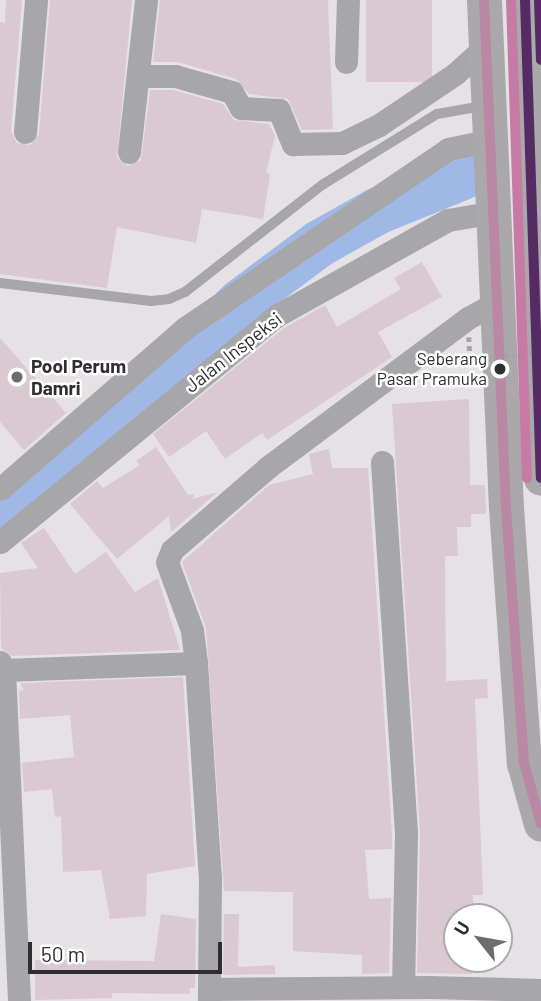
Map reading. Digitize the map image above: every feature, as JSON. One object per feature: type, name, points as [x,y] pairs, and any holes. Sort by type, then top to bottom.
[{"type":"main road","points":[[484,0],[497,302],[524,763],[541,824]]},
{"type":"main road","points":[[525,0],[527,150],[541,478]]},
{"type":"main road","points":[[495,211],[534,300]]},
{"type":"street","points":[[26,132],[36,0]]},
{"type":"street","points":[[130,152],[146,0]]},
{"type":"street","points":[[346,62],[348,0]]},
{"type":"street","points":[[138,76],[175,76],[232,92],[241,108],[279,110],[293,144],[342,143],[379,125],[454,74],[486,46]]},
{"type":"street","points":[[0,489],[185,328],[448,149],[492,143]]},
{"type":"street","name":"Jalan Inspeksi","points":[[0,542],[276,316],[448,220],[495,211]]},
{"type":"street","points":[[497,302],[468,318],[268,467],[172,550],[167,562],[192,630],[189,663],[209,877],[209,995],[302,994],[403,987],[541,990]]},
{"type":"street","points":[[383,462],[406,834],[403,987]]},
{"type":"street","points":[[19,1001],[4,769],[2,666],[189,663]]},
{"type":"lane","points":[[0,283],[151,301],[169,299],[185,292],[322,185],[437,114],[489,105]]},
{"type":"path","points":[[469,337],[470,358],[541,353]]},
{"type":"building","points":[[6,0],[22,0],[11,131],[17,143],[30,145],[39,134],[50,0],[132,0],[117,158],[128,166],[141,160],[150,90],[173,90],[223,104],[234,120],[269,124],[275,136],[266,173],[270,174],[263,219],[202,209],[196,243],[117,227],[107,288],[0,274],[0,22],[5,23]]},
{"type":"building","points":[[160,0],[328,0],[333,129],[302,130],[288,99],[249,94],[236,79],[178,62],[153,62]]},
{"type":"building","points":[[366,0],[432,0],[432,82],[366,82]]},
{"type":"building","points":[[422,262],[442,297],[378,332],[392,357],[267,440],[262,433],[225,459],[206,431],[169,457],[153,434],[284,328],[325,305],[337,327],[401,289],[394,278]]},
{"type":"building","name":"Pool Perum Damri","points":[[0,338],[66,413],[24,450],[0,422]]},
{"type":"building","points":[[469,399],[470,485],[485,485],[486,514],[471,514],[471,527],[457,527],[458,556],[445,556],[446,681],[487,679],[488,698],[475,699],[483,895],[473,895],[473,903],[443,903],[443,973],[472,974],[417,973],[420,833],[392,404]]},
{"type":"building","points":[[156,447],[188,495],[195,494],[192,499],[218,492],[171,532],[169,516],[117,559],[70,504],[97,481],[103,488],[140,465],[136,461]]},
{"type":"building","points":[[329,449],[332,468],[368,468],[392,849],[365,850],[369,899],[391,898],[389,973],[362,974],[362,955],[293,951],[293,892],[224,891],[206,628],[182,562],[269,485],[313,474],[309,454]]},
{"type":"building","points":[[44,528],[75,574],[106,552],[135,592],[158,578],[180,650],[12,656],[1,648],[0,573],[38,568],[21,543]]},
{"type":"building","points":[[183,677],[195,866],[147,874],[146,916],[110,919],[101,870],[63,872],[61,816],[55,817],[52,789],[24,792],[22,763],[74,757],[70,715],[20,719],[19,691],[24,690],[20,683]]},
{"type":"building","points":[[161,914],[196,919],[195,988],[190,988],[190,994],[112,993],[112,998],[35,1000],[35,960],[154,961]]},
{"type":"building","points":[[224,914],[239,914],[238,967],[275,965],[275,974],[223,975]]},
{"type":"waterway","points":[[0,511],[183,358],[240,302],[319,243],[376,211],[462,176]]},
{"type":"transit line","points":[[484,0],[506,507],[524,763],[541,824]]},
{"type":"transit line","points":[[511,0],[527,478]]},
{"type":"transit line","points":[[525,0],[541,478]]},
{"type":"transit line","points":[[539,0],[541,60]]},
{"type":"place","name":"Seberang Pasar Pramuka","points":[[500,369]]},
{"type":"place","name":"Pool Perum Damri","points":[[17,377]]}]
